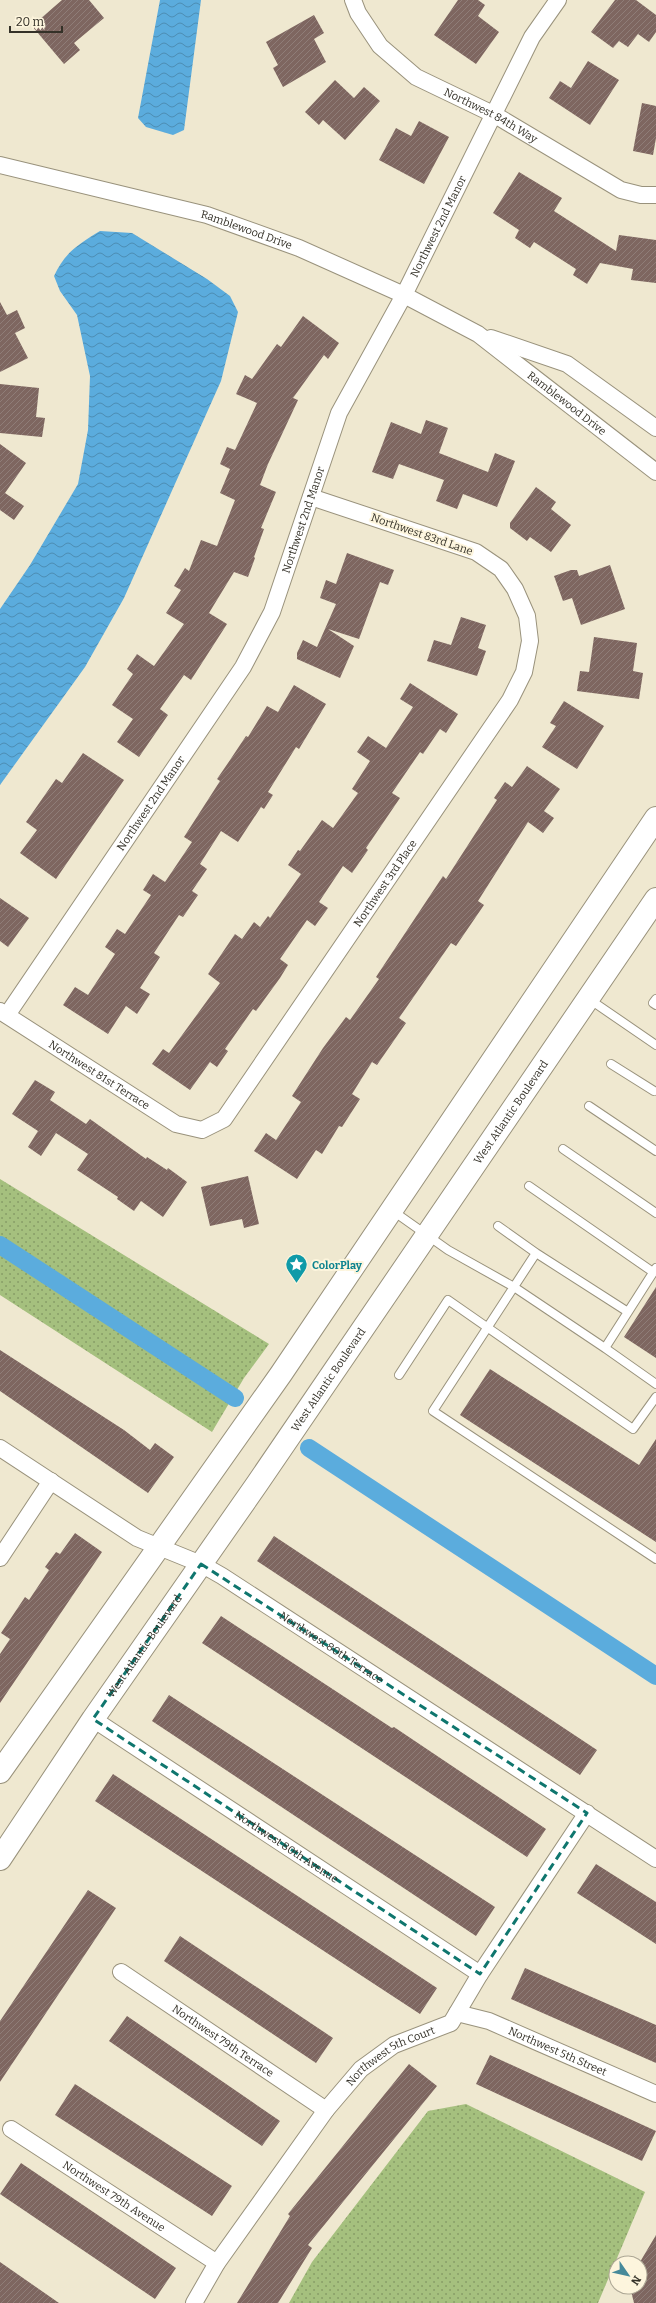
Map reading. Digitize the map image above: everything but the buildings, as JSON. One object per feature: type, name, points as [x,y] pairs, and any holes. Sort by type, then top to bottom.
[{"type":"main road","points":[[0,1772],[158,1546],[221,1460],[281,1374],[390,1210],[656,818]]},
{"type":"main road","name":"West Atlantic Boulevard","points":[[0,1859],[93,1720],[316,1398],[656,899]]},
{"type":"street","name":"Northwest 84th Way","points":[[353,0],[358,13],[380,46],[416,77],[495,115],[621,190],[641,195],[656,195]]},
{"type":"street","name":"Northwest 2nd Manor","points":[[3,1013],[243,667],[272,612],[339,413],[404,295],[495,115],[532,37],[558,0]]},
{"type":"street","name":"Ramblewood Drive","points":[[0,165],[207,215],[298,248],[404,295],[478,334],[568,364],[656,428]]},
{"type":"street","name":"Ramblewood Drive","points":[[478,334],[656,472]]},
{"type":"street","name":"Northwest 83rd Lane","points":[[311,497],[476,552],[501,569],[515,589],[527,616]]},
{"type":"street","name":"Northwest 3rd Place","points":[[202,1130],[224,1119],[510,700],[524,672],[530,641],[527,616]]},
{"type":"street","name":"Northwest 81st Terrace","points":[[3,1013],[176,1124],[202,1130]]},
{"type":"street","name":"Northwest 80th Terrace","points":[[0,1448],[137,1538],[201,1564],[656,1859]]},
{"type":"street","points":[[0,1558],[52,1481]]},
{"type":"street","name":"Northwest 80th Avenue","points":[[93,1720],[480,1974]]},
{"type":"street","name":"Northwest 5th Court","points":[[194,2303],[217,2263],[326,2110],[361,2069],[394,2045],[451,2023],[480,1974],[587,1813]]},
{"type":"street","name":"Northwest 79th Terrace","points":[[121,1972],[326,2110]]},
{"type":"street","name":"Northwest 5th Street","points":[[457,2013],[489,2021],[656,2094]]},
{"type":"street","name":"Northwest 79th Avenue","points":[[11,2129],[217,2263]]},
{"type":"lane","points":[[588,999],[656,1045]]},
{"type":"lane","points":[[656,999],[653,1003],[656,1005]]},
{"type":"lane","points":[[611,1064],[655,1090]]},
{"type":"lane","points":[[590,1106],[656,1151]]},
{"type":"lane","points":[[563,1149],[656,1213]]},
{"type":"lane","points":[[529,1186],[655,1270],[604,1348]]},
{"type":"lane","points":[[390,1210],[427,1235],[514,1287],[656,1384]]},
{"type":"lane","points":[[498,1226],[536,1253],[628,1312]]},
{"type":"lane","points":[[536,1253],[488,1329],[433,1411],[656,1559]]},
{"type":"lane","points":[[398,1375],[448,1300],[633,1429],[656,1397]]},
{"type":"highlighted area","points":[[201,1564],[587,1813],[480,1974],[93,1719]]},
{"type":"green space","points":[[0,1179],[269,1344],[244,1378],[212,1432],[0,1295]]},
{"type":"green space","points":[[466,2104],[645,2192],[618,2255],[608,2255],[608,2279],[598,2303],[289,2303],[312,2262],[428,2111]]},
{"type":"water","points":[[160,0],[201,0],[184,130],[173,135],[146,127],[138,118]]},
{"type":"water","points":[[100,231],[132,233],[207,279],[230,296],[238,312],[221,381],[124,598],[85,667],[0,785],[0,609],[30,565],[78,484],[88,430],[90,376],[77,315],[60,291],[54,276],[58,268],[73,249]]},
{"type":"waterway","points":[[0,1245],[235,1398]]},
{"type":"waterway","points":[[309,1448],[656,1676]]},
{"type":"place","name":"ColorPlay","points":[[297,1284]]}]
